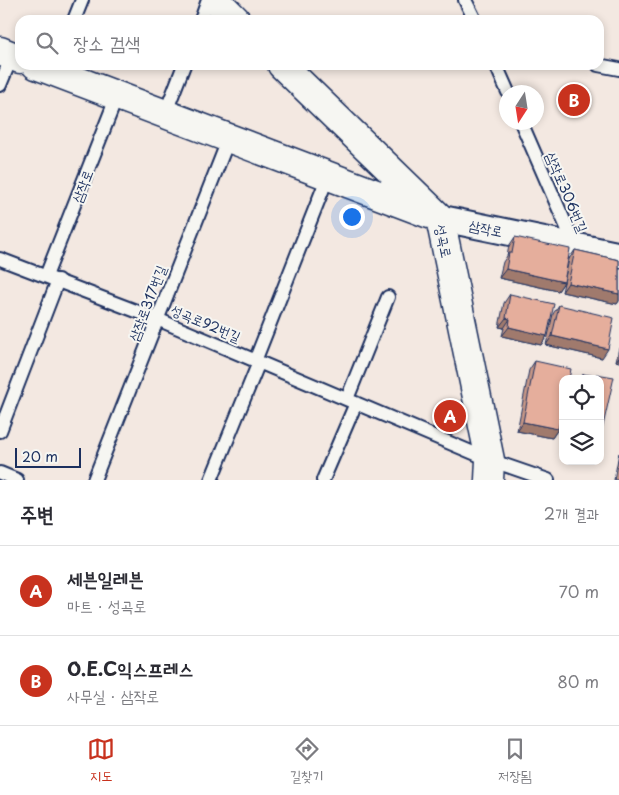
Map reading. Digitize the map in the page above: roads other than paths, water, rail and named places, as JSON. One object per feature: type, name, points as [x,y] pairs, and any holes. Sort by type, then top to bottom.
[{"type":"street","points":[[216,0],[231,15]]},
{"type":"street","name":"삼작로","points":[[52,70],[440,218],[619,255]]},
{"type":"street","name":"성곡로","points":[[287,70],[440,218],[489,470]]},
{"type":"lane","points":[[76,15],[82,0]]},
{"type":"lane","points":[[203,15],[208,0]]},
{"type":"lane","points":[[465,0],[472,15]]},
{"type":"lane","points":[[604,66],[619,69]]},
{"type":"lane","name":"삼작로","points":[[0,85],[19,70]]},
{"type":"lane","points":[[165,114],[182,70]]},
{"type":"lane","points":[[498,70],[505,85]]},
{"type":"lane","name":"삼작로","points":[[52,278],[117,96]]},
{"type":"lane","name":"삼작로306번길","points":[[524,130],[574,246]]},
{"type":"lane","name":"삼작로317번길","points":[[94,480],[229,138]]},
{"type":"lane","points":[[210,480],[328,176]]},
{"type":"lane","name":"성곡로92번길","points":[[0,259],[158,319],[351,401],[489,470],[548,480]]},
{"type":"lane","points":[[0,431],[52,278]]},
{"type":"lane","points":[[323,480],[388,297]]},
{"type":"lane","points":[[0,473],[17,480]]},
{"type":"place","name":"O.E.C익스프레스","points":[[574,100]]},
{"type":"place","name":"세븐일레븐","points":[[450,416]]}]
